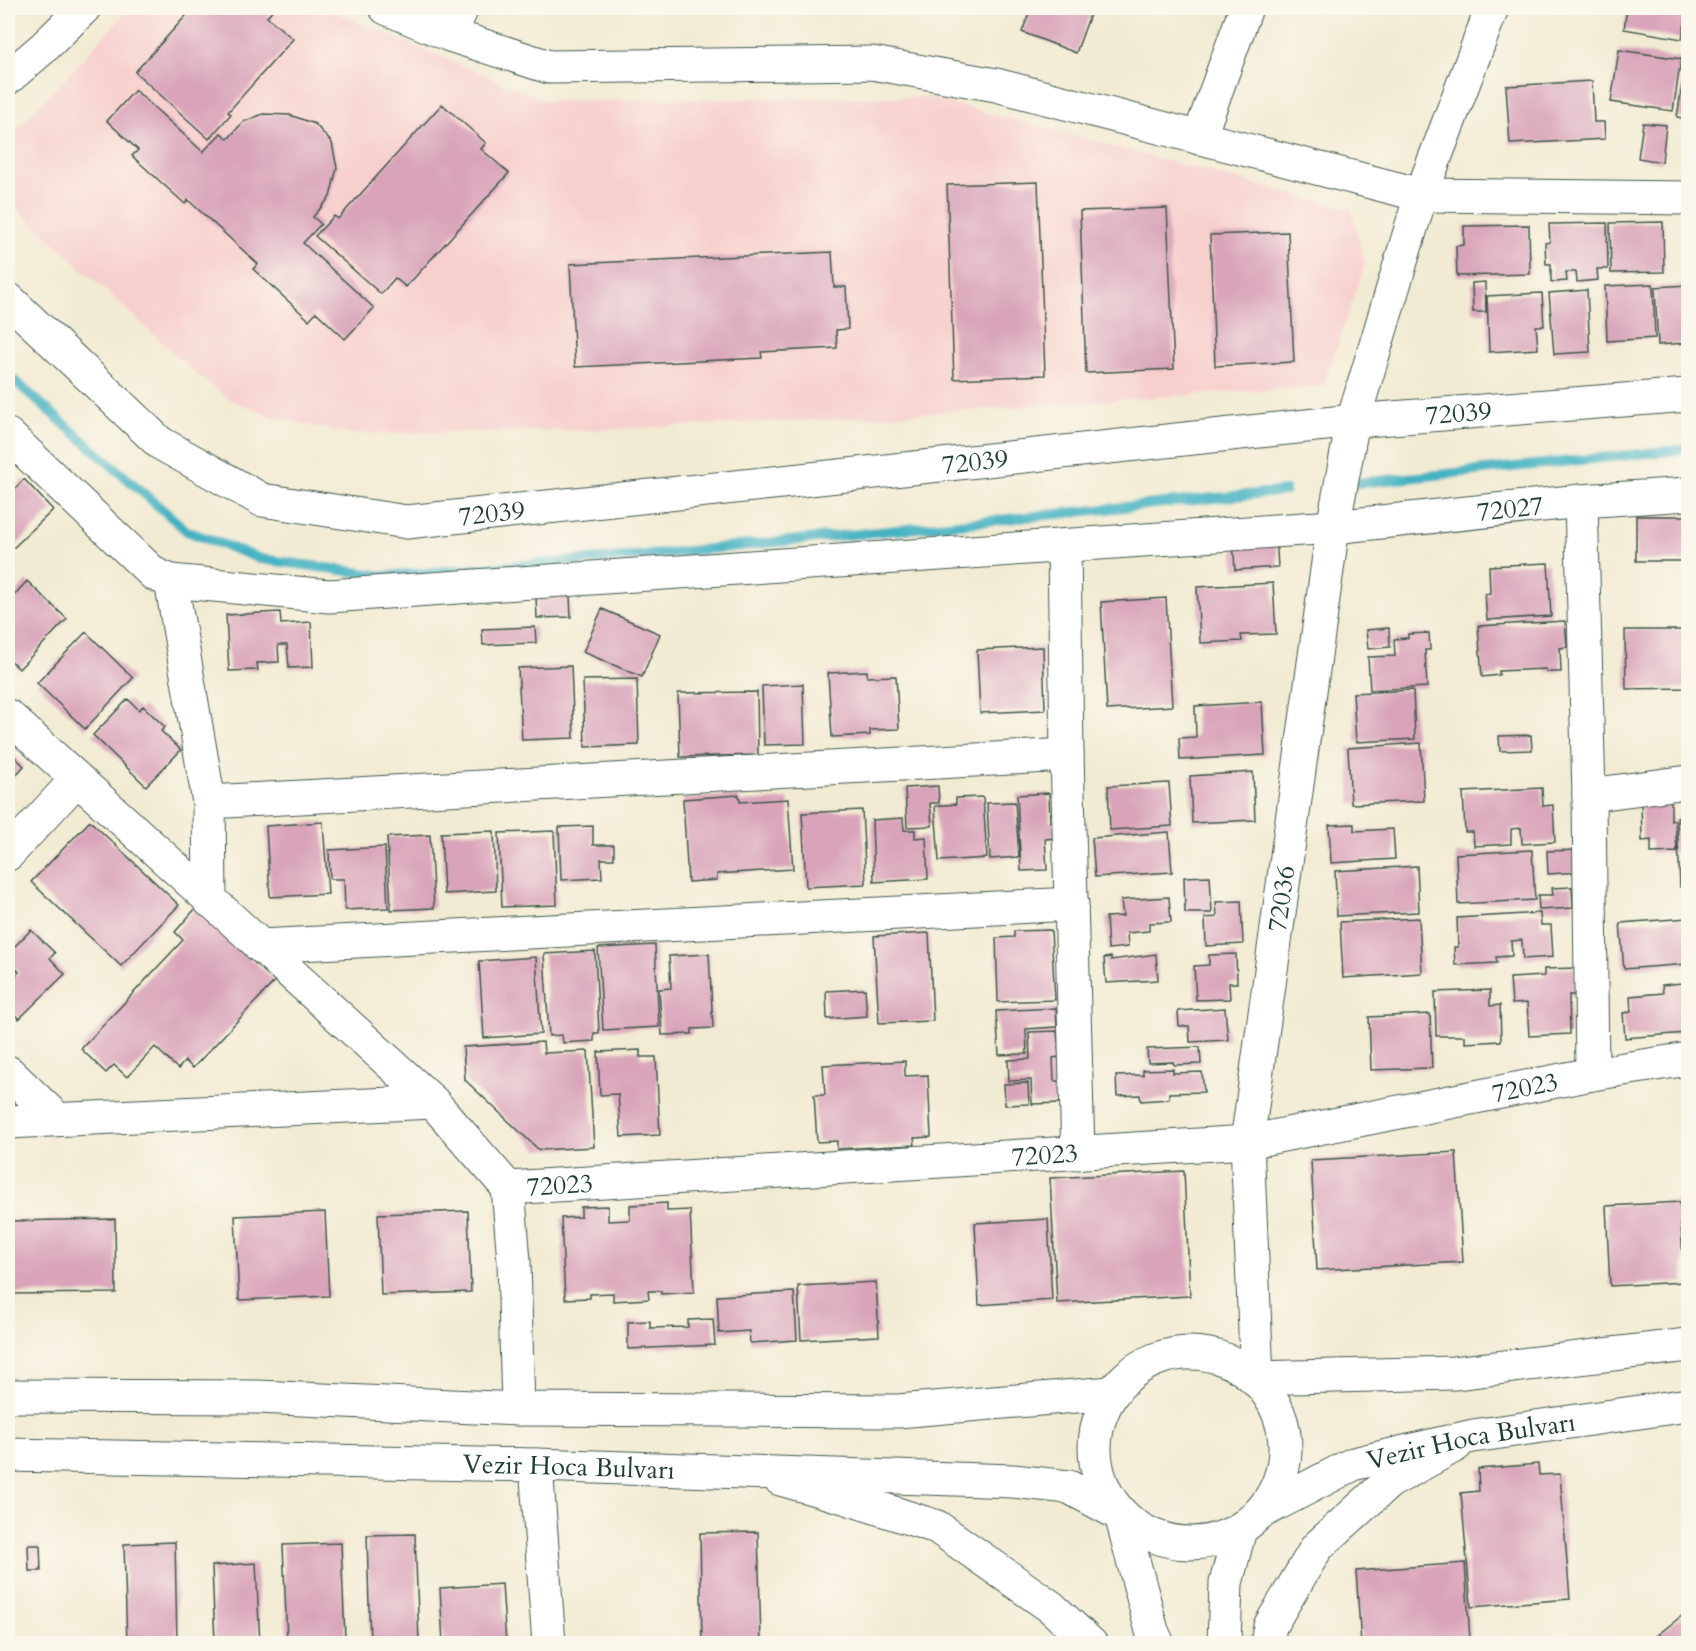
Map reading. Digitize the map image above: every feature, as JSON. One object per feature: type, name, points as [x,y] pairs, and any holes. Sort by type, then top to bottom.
[{"type":"street","points":[[8,78],[84,8]]},
{"type":"street","points":[[386,8],[456,21],[549,67],[872,63],[996,85],[1421,195],[1689,198]]},
{"type":"street","points":[[1199,138],[1245,8]]},
{"type":"street","name":"72036","points":[[1257,1378],[1247,1142],[1333,527],[1353,422],[1421,195],[1492,8]]},
{"type":"street","name":"72039","points":[[8,299],[160,443],[262,500],[407,522],[1353,422],[1689,396]]},
{"type":"street","points":[[8,435],[154,574],[171,581],[209,802],[210,901]]},
{"type":"street","name":"72027","points":[[171,581],[329,596],[1333,527],[1581,501],[1689,494]]},
{"type":"street","points":[[1581,501],[1589,795],[1592,1074]]},
{"type":"street","points":[[1064,547],[1067,755],[1078,1153]]},
{"type":"street","name":"72023","points":[[8,716],[433,1102],[508,1188],[1247,1142],[1592,1074],[1689,1059]]},
{"type":"street","points":[[209,802],[1067,755]]},
{"type":"street","points":[[8,854],[76,779]]},
{"type":"street","points":[[1589,795],[1689,782]]},
{"type":"street","points":[[260,946],[1072,904]]},
{"type":"street","points":[[8,1072],[57,1119]]},
{"type":"street","points":[[8,1122],[433,1102]]},
{"type":"street","points":[[508,1188],[514,1261],[518,1409]]},
{"type":"street","points":[[1257,1378],[1454,1373],[1689,1345]]},
{"type":"street","points":[[1158,1644],[1152,1631],[1121,1515],[1102,1488],[1094,1456],[1097,1423],[1111,1393],[1134,1370],[1164,1355],[1197,1352],[1229,1360],[1257,1378],[1275,1401],[1285,1428],[1286,1458],[1279,1486],[1252,1520],[1227,1583],[1224,1644]]},
{"type":"street","points":[[8,1396],[258,1397],[518,1409],[898,1411],[1111,1393]]},
{"type":"street","name":"Vezir Hoca Bulvarı","points":[[1252,1520],[1353,1464],[1473,1436],[1689,1405]]},
{"type":"street","points":[[1267,1644],[1270,1626],[1317,1547],[1389,1482],[1473,1436]]},
{"type":"street","name":"Vezir Hoca Bulvarı","points":[[8,1455],[536,1465],[1012,1481],[1069,1487],[1121,1515]]},
{"type":"street","points":[[536,1465],[549,1644]]},
{"type":"street","points":[[752,1472],[847,1498],[937,1527],[1050,1607],[1091,1644]]},
{"type":"street","points":[[1121,1515],[1149,1534],[1181,1544],[1214,1541],[1252,1520]]},
{"type":"shaded area","points":[[130,8],[325,8],[545,101],[927,97],[1352,210],[1365,265],[1323,386],[839,419],[594,430],[348,434],[274,417],[231,400],[197,375],[8,200],[8,139]]},
{"type":"building","points":[[193,8],[271,8],[273,9],[267,17],[293,39],[228,112],[231,114],[209,139],[135,72]]},
{"type":"building","points":[[1031,8],[1092,9],[1076,53],[1022,32]]},
{"type":"building","points":[[1627,8],[1688,8],[1682,39],[1624,29]]},
{"type":"building","points":[[1619,50],[1681,59],[1673,111],[1611,102]]},
{"type":"building","points":[[1688,58],[1688,119],[1677,117]]},
{"type":"building","points":[[1592,81],[1594,122],[1604,122],[1605,139],[1510,144],[1506,86]]},
{"type":"building","points":[[135,90],[203,152],[221,133],[228,139],[243,122],[263,114],[290,115],[315,124],[332,143],[337,168],[330,197],[313,217],[321,224],[303,243],[374,308],[345,339],[316,312],[309,320],[253,269],[258,264],[188,200],[185,204],[132,156],[138,150],[107,121]]},
{"type":"building","points":[[442,104],[486,143],[481,149],[509,173],[406,287],[395,278],[381,294],[315,236],[334,216],[338,219]]},
{"type":"building","points":[[1643,123],[1666,125],[1662,162],[1638,158]]},
{"type":"building","points":[[1038,182],[1045,375],[954,379],[947,185]]},
{"type":"building","points":[[1167,208],[1174,369],[1086,373],[1080,211]]},
{"type":"building","points":[[1663,222],[1664,272],[1611,273],[1610,223]]},
{"type":"building","points":[[1607,223],[1608,269],[1597,269],[1598,280],[1577,282],[1576,272],[1566,272],[1567,281],[1551,282],[1551,264],[1546,264],[1545,243],[1550,242],[1549,224]]},
{"type":"building","points":[[1529,225],[1530,274],[1457,276],[1456,246],[1464,245],[1464,226]]},
{"type":"building","points":[[1288,232],[1294,362],[1215,366],[1210,235]]},
{"type":"building","points":[[832,252],[834,287],[846,287],[848,329],[836,330],[837,348],[761,352],[762,358],[575,367],[570,264]]},
{"type":"building","points":[[1485,282],[1486,312],[1473,312],[1472,283]]},
{"type":"building","points":[[1653,284],[1655,338],[1607,341],[1605,286]]},
{"type":"building","points":[[1688,285],[1688,343],[1658,345],[1655,287]]},
{"type":"building","points":[[1587,290],[1590,352],[1554,354],[1549,293]]},
{"type":"building","points":[[1542,293],[1544,326],[1536,326],[1538,349],[1489,352],[1487,296]]},
{"type":"building","points":[[24,479],[53,510],[8,553],[8,496]]},
{"type":"building","points":[[1636,516],[1688,516],[1688,561],[1636,561]]},
{"type":"building","points":[[1276,536],[1278,567],[1235,570],[1233,539]]},
{"type":"building","points":[[1548,563],[1551,616],[1487,620],[1485,594],[1490,593],[1489,566]]},
{"type":"building","points":[[27,581],[67,619],[19,669],[8,658],[8,598],[10,600]]},
{"type":"building","points":[[1273,583],[1276,634],[1241,635],[1242,641],[1200,643],[1197,587]]},
{"type":"building","points":[[570,595],[571,617],[537,618],[536,597]]},
{"type":"building","points":[[1166,598],[1172,706],[1107,710],[1101,602]]},
{"type":"building","points":[[602,609],[660,634],[642,677],[583,652]]},
{"type":"building","points":[[280,612],[281,624],[311,622],[313,667],[289,668],[287,645],[278,645],[279,662],[257,663],[258,670],[229,671],[226,615]]},
{"type":"building","points":[[1565,621],[1567,647],[1560,648],[1561,672],[1547,672],[1546,669],[1499,671],[1499,675],[1482,677],[1478,626]]},
{"type":"building","points":[[535,627],[536,643],[483,645],[482,629]]},
{"type":"building","points":[[1389,628],[1390,647],[1368,649],[1366,630]]},
{"type":"building","points":[[1625,630],[1688,630],[1688,688],[1626,689]]},
{"type":"building","points":[[86,632],[133,678],[85,729],[37,683]]},
{"type":"building","points":[[1429,633],[1430,650],[1425,650],[1427,687],[1370,690],[1368,657],[1395,656],[1394,639],[1408,638],[1408,634]]},
{"type":"building","points":[[1043,647],[1045,710],[980,713],[977,650]]},
{"type":"building","points":[[571,666],[574,738],[522,740],[518,668]]},
{"type":"building","points":[[867,671],[867,677],[896,676],[899,729],[870,730],[870,735],[832,737],[828,673]]},
{"type":"building","points":[[637,679],[639,745],[585,747],[583,680]]},
{"type":"building","points":[[803,684],[805,744],[764,745],[762,686]]},
{"type":"building","points":[[1413,690],[1415,739],[1356,742],[1353,693]]},
{"type":"building","points":[[757,692],[758,755],[680,757],[678,693]]},
{"type":"building","points":[[128,699],[139,710],[143,706],[165,727],[161,731],[181,750],[146,786],[93,735]]},
{"type":"building","points":[[1262,702],[1265,755],[1180,760],[1179,738],[1196,737],[1195,706]]},
{"type":"building","points":[[1531,735],[1532,750],[1500,751],[1499,736]]},
{"type":"building","points":[[1421,743],[1424,801],[1351,804],[1348,748]]},
{"type":"building","points":[[8,750],[24,766],[8,784]]},
{"type":"building","points":[[1253,772],[1255,820],[1192,823],[1190,776]]},
{"type":"building","points":[[1169,783],[1172,826],[1110,830],[1108,786]]},
{"type":"building","points":[[938,786],[939,803],[930,803],[932,826],[907,827],[905,788]]},
{"type":"building","points":[[1542,788],[1543,806],[1553,805],[1555,842],[1522,844],[1521,828],[1511,829],[1511,844],[1474,846],[1473,832],[1465,832],[1463,792]]},
{"type":"building","points":[[1049,793],[1050,822],[1055,822],[1056,838],[1045,839],[1047,870],[1021,871],[1017,795]]},
{"type":"building","points":[[739,795],[740,802],[788,799],[793,869],[717,874],[717,880],[688,882],[683,799]]},
{"type":"building","points":[[983,797],[987,858],[939,861],[935,806],[956,804],[956,798]]},
{"type":"building","points":[[1671,800],[1671,821],[1675,820],[1677,852],[1651,853],[1651,840],[1642,841],[1641,801]]},
{"type":"building","points":[[1015,802],[1019,857],[990,859],[987,803]]},
{"type":"building","points":[[862,810],[866,884],[806,887],[802,813]]},
{"type":"building","points":[[1688,816],[1688,886],[1680,887],[1677,817]]},
{"type":"building","points":[[903,818],[904,830],[915,830],[915,838],[926,837],[928,879],[874,882],[872,820]]},
{"type":"building","points":[[90,821],[179,905],[121,966],[31,882]]},
{"type":"building","points":[[323,822],[328,894],[270,897],[266,826]]},
{"type":"building","points":[[1354,824],[1354,831],[1393,829],[1395,859],[1331,863],[1329,825]]},
{"type":"building","points":[[593,826],[593,845],[614,845],[614,859],[601,859],[602,878],[561,880],[559,827]]},
{"type":"building","points":[[494,831],[496,891],[444,894],[441,833]]},
{"type":"building","points":[[554,831],[557,905],[502,907],[499,833]]},
{"type":"building","points":[[1169,832],[1172,872],[1095,877],[1092,838]]},
{"type":"building","points":[[430,835],[434,908],[391,910],[387,837]]},
{"type":"building","points":[[385,847],[388,908],[345,910],[344,879],[330,879],[329,850]]},
{"type":"building","points":[[1532,850],[1535,900],[1458,904],[1456,854]]},
{"type":"building","points":[[1579,850],[1580,872],[1548,874],[1547,851]]},
{"type":"building","points":[[1417,866],[1419,912],[1337,916],[1335,871]]},
{"type":"building","points":[[1210,876],[1212,913],[1185,913],[1184,877]]},
{"type":"building","points":[[1572,887],[1573,908],[1539,910],[1538,895],[1553,895],[1552,888]]},
{"type":"building","points":[[1169,897],[1171,922],[1149,923],[1149,931],[1127,933],[1128,947],[1108,949],[1106,917],[1123,916],[1121,900]]},
{"type":"building","points":[[1241,901],[1243,944],[1206,946],[1205,918],[1217,917],[1216,902]]},
{"type":"building","points":[[196,908],[275,981],[193,1068],[185,1061],[178,1069],[155,1047],[127,1077],[114,1065],[106,1073],[81,1049],[183,940],[175,932]]},
{"type":"building","points":[[1540,913],[1541,925],[1551,925],[1553,957],[1523,959],[1522,940],[1511,941],[1512,956],[1496,957],[1497,963],[1455,965],[1454,947],[1458,947],[1457,918]]},
{"type":"building","points":[[1419,918],[1422,973],[1343,978],[1340,922]]},
{"type":"building","points":[[1688,918],[1688,964],[1624,969],[1620,923]]},
{"type":"building","points":[[31,930],[55,953],[50,958],[65,974],[19,1019],[8,1008],[8,983],[19,972],[8,960],[8,953]]},
{"type":"building","points":[[1051,930],[1055,1000],[998,1002],[996,938],[1014,937],[1014,931]]},
{"type":"building","points":[[929,933],[933,1021],[879,1023],[874,936]]},
{"type":"building","points":[[655,945],[659,1027],[603,1030],[598,948]]},
{"type":"building","points":[[595,951],[599,1033],[594,1033],[594,1041],[563,1043],[562,1035],[549,1036],[544,954]]},
{"type":"building","points":[[709,954],[713,1028],[692,1029],[692,1034],[662,1035],[659,989],[671,988],[669,956]]},
{"type":"building","points":[[1156,954],[1158,980],[1106,983],[1104,958],[1111,957],[1111,960]]},
{"type":"building","points":[[1236,954],[1237,983],[1229,983],[1230,999],[1196,1000],[1194,966],[1209,965],[1209,955]]},
{"type":"building","points":[[536,957],[541,1034],[484,1038],[479,961]]},
{"type":"building","points":[[1575,968],[1576,995],[1569,995],[1570,1034],[1529,1036],[1527,1003],[1512,1004],[1510,978],[1544,976],[1544,969]]},
{"type":"building","points":[[1682,983],[1686,1033],[1625,1038],[1623,1013],[1631,1012],[1630,996],[1663,993],[1662,985]]},
{"type":"building","points":[[865,989],[867,1016],[827,1019],[826,991]]},
{"type":"building","points":[[1490,990],[1490,1006],[1500,1005],[1501,1041],[1465,1043],[1465,1036],[1436,1036],[1435,992]]},
{"type":"building","points":[[1056,1008],[1057,1027],[1026,1029],[1027,1054],[999,1055],[996,1011]]},
{"type":"building","points":[[1225,1008],[1228,1040],[1190,1042],[1189,1026],[1179,1026],[1178,1011]]},
{"type":"building","points":[[1430,1014],[1432,1068],[1371,1070],[1369,1017]]},
{"type":"building","points":[[1057,1031],[1059,1057],[1053,1058],[1054,1081],[1059,1081],[1061,1103],[1032,1104],[1031,1080],[1009,1081],[1008,1060],[1030,1059],[1029,1032]]},
{"type":"building","points":[[543,1042],[544,1053],[588,1051],[594,1147],[539,1150],[465,1080],[463,1047]]},
{"type":"building","points":[[1200,1047],[1201,1064],[1148,1063],[1147,1049]]},
{"type":"building","points":[[640,1050],[640,1057],[656,1057],[660,1135],[621,1137],[618,1094],[600,1095],[598,1052]]},
{"type":"building","points":[[905,1061],[905,1076],[928,1075],[931,1137],[914,1138],[915,1145],[837,1149],[837,1141],[817,1142],[814,1095],[825,1095],[823,1065]]},
{"type":"building","points":[[1173,1069],[1173,1073],[1202,1072],[1204,1092],[1169,1093],[1169,1099],[1141,1101],[1140,1095],[1117,1096],[1116,1076],[1143,1075],[1143,1070]]},
{"type":"building","points":[[1028,1083],[1029,1104],[1005,1105],[1004,1084]]},
{"type":"building","points":[[1456,1152],[1463,1262],[1317,1270],[1311,1160]]},
{"type":"building","points":[[1184,1171],[1190,1296],[1057,1303],[1050,1178]]},
{"type":"building","points":[[1680,1202],[1684,1282],[1610,1286],[1606,1206]]},
{"type":"building","points":[[667,1203],[667,1211],[690,1210],[694,1292],[661,1294],[661,1291],[648,1291],[649,1299],[613,1301],[613,1293],[590,1294],[590,1298],[565,1299],[561,1218],[581,1217],[581,1207],[608,1206],[608,1221],[630,1220],[630,1205]]},
{"type":"building","points":[[468,1211],[471,1292],[381,1295],[378,1214]]},
{"type":"building","points":[[325,1212],[329,1296],[239,1300],[235,1216]]},
{"type":"building","points":[[115,1219],[116,1293],[8,1294],[8,1221]]},
{"type":"building","points":[[1048,1219],[1052,1300],[979,1305],[975,1223]]},
{"type":"building","points":[[876,1282],[879,1336],[801,1340],[798,1286]]},
{"type":"building","points":[[794,1292],[797,1340],[750,1343],[749,1331],[719,1333],[717,1296]]},
{"type":"building","points":[[713,1319],[715,1345],[628,1349],[628,1322],[650,1321],[650,1328],[688,1327],[688,1320]]},
{"type":"building","points":[[1538,1464],[1539,1475],[1560,1474],[1570,1599],[1471,1607],[1461,1493],[1479,1491],[1478,1469]]},
{"type":"building","points":[[758,1532],[761,1644],[702,1644],[700,1533]]},
{"type":"building","points":[[415,1534],[419,1643],[370,1644],[367,1535]]},
{"type":"building","points":[[175,1542],[177,1644],[127,1644],[124,1544]]},
{"type":"building","points":[[341,1543],[345,1638],[287,1641],[283,1545]]},
{"type":"building","points":[[28,1545],[40,1545],[41,1571],[29,1571]]},
{"type":"building","points":[[256,1563],[260,1644],[215,1644],[212,1566]]},
{"type":"building","points":[[1465,1563],[1470,1640],[1444,1644],[1361,1644],[1356,1571]]},
{"type":"building","points":[[502,1584],[506,1644],[443,1644],[440,1588]]},
{"type":"building","points":[[1688,1611],[1688,1644],[1646,1644]]},
{"type":"waterway","points":[[8,375],[187,531],[261,559],[384,576],[649,555],[1285,491]]},
{"type":"waterway","points":[[1349,484],[1688,449]]}]
